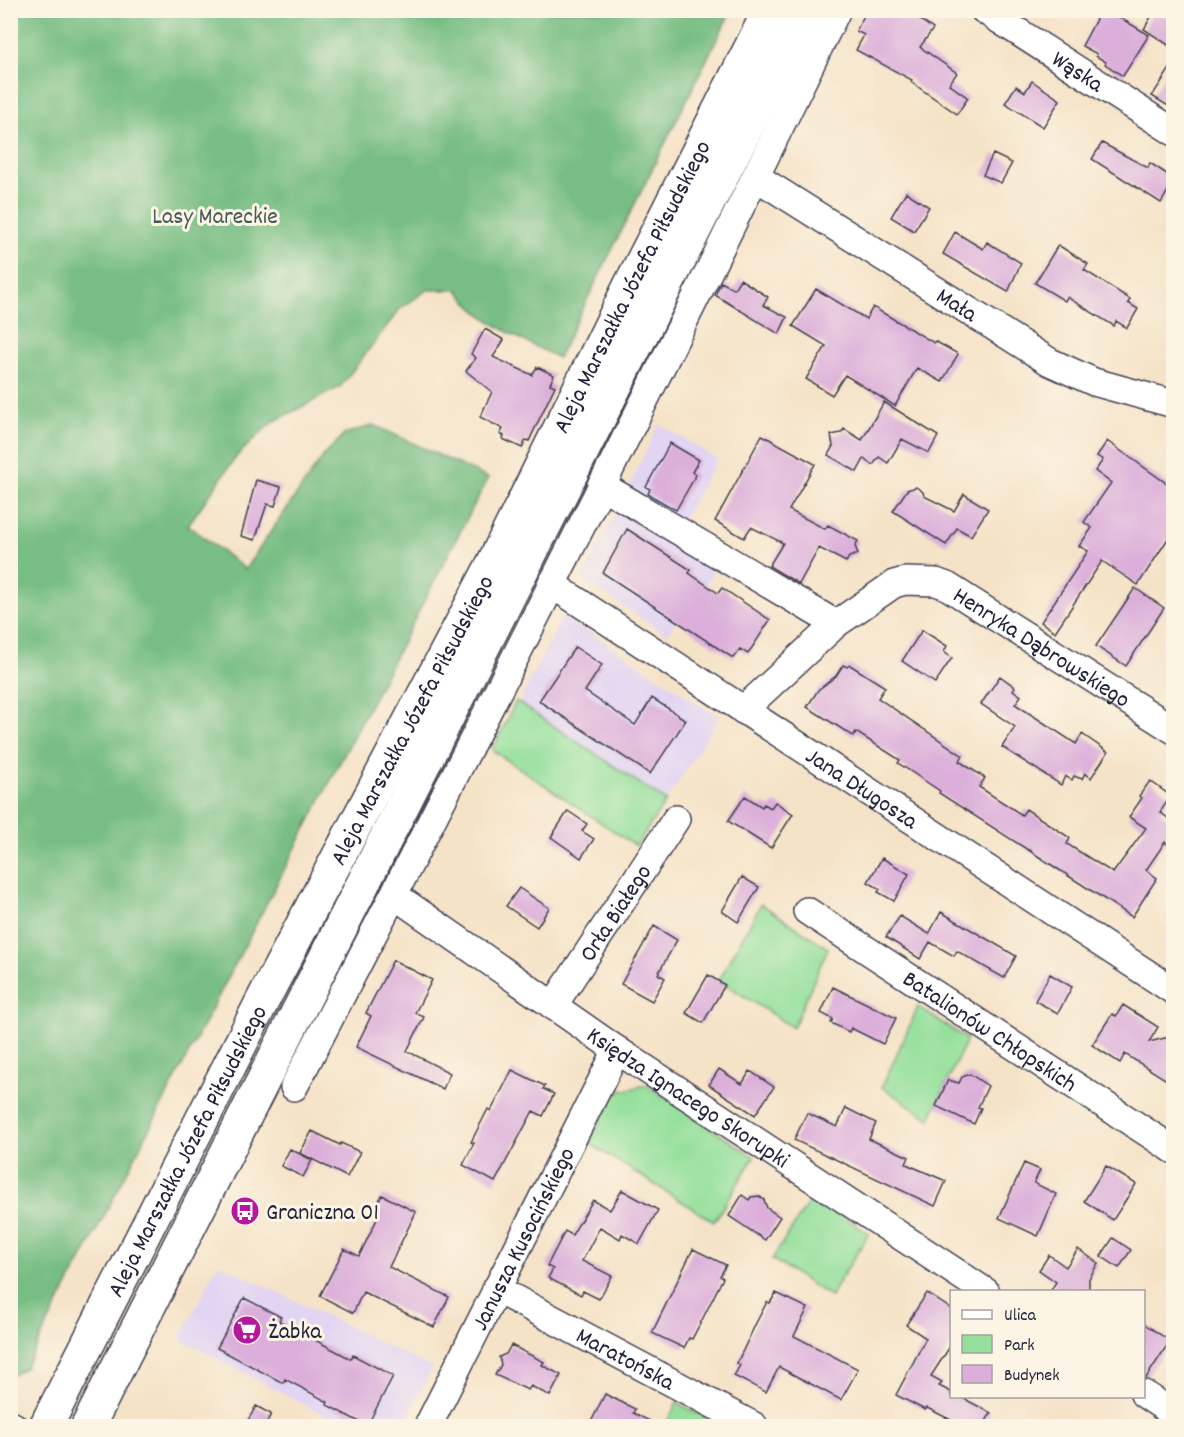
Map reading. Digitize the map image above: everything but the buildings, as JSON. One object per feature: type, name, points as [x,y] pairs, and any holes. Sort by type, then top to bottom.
[{"type":"main road","name":"Aleja Marszałka Józefa Piłsudskiego","points":[[46,1426],[255,1015],[492,566],[770,10]]},
{"type":"main road","name":"Aleja Marszałka Józefa Piłsudskiego","points":[[88,1426],[806,10]]},
{"type":"street","points":[[294,1087],[394,895],[601,485],[837,10]]},
{"type":"street","name":"Wąska","points":[[984,10],[1173,132]]},
{"type":"street","name":"Mała","points":[[756,177],[1050,362],[1094,382],[1173,404]]},
{"type":"street","points":[[601,485],[836,624],[743,710]]},
{"type":"street","name":"Henryka Dąbrowskiego","points":[[836,624],[894,584],[905,581],[936,582],[947,586],[1173,730]]},
{"type":"street","name":"Jana Długosza","points":[[551,584],[1173,991]]},
{"type":"street","name":"Orła Białego","points":[[553,1006],[676,819]]},
{"type":"street","name":"Księdza Ignacego Skorupki","points":[[394,895],[617,1050],[983,1290]]},
{"type":"street","name":"Batalionów Chłopskich","points":[[807,911],[1173,1150]]},
{"type":"street","name":"Janusza Kusocińskiego","points":[[428,1426],[617,1050]]},
{"type":"street","name":"Maratońska","points":[[496,1288],[754,1426]]},
{"type":"street","points":[[1145,1395],[1173,1415],[1160,1426]]},
{"type":"shaded area","points":[[659,424],[717,459],[680,524],[626,492]]},
{"type":"shaded area","points":[[619,506],[717,566],[693,604],[688,601],[667,635],[582,579]]},
{"type":"shaded area","points":[[563,615],[719,717],[666,801],[519,703]]},
{"type":"shaded area","points":[[218,1263],[432,1368],[404,1426],[345,1426],[180,1339]]},
{"type":"green space","name":"Lasy Mareckie","points":[[11,10],[731,11],[558,358],[490,321],[467,302],[458,290],[427,290],[400,309],[340,387],[271,423],[237,456],[188,525],[245,569],[324,455],[345,434],[374,425],[488,478],[25,1368],[11,1376]]},
{"type":"green space","points":[[516,701],[666,801],[636,846],[492,750]]},
{"type":"green space","points":[[761,904],[828,948],[793,1028],[719,980]]},
{"type":"green space","points":[[918,1007],[967,1039],[930,1119],[882,1087]]},
{"type":"green space","points":[[646,1085],[754,1157],[714,1222],[589,1143],[614,1093]]},
{"type":"green space","points":[[813,1196],[869,1234],[831,1297],[772,1259]]},
{"type":"green space","points":[[677,1403],[722,1426],[665,1426]]},
{"type":"place","name":"Graniczna 01","points":[[245,1211]]},
{"type":"place","name":"Żabka","points":[[247,1330]]}]
